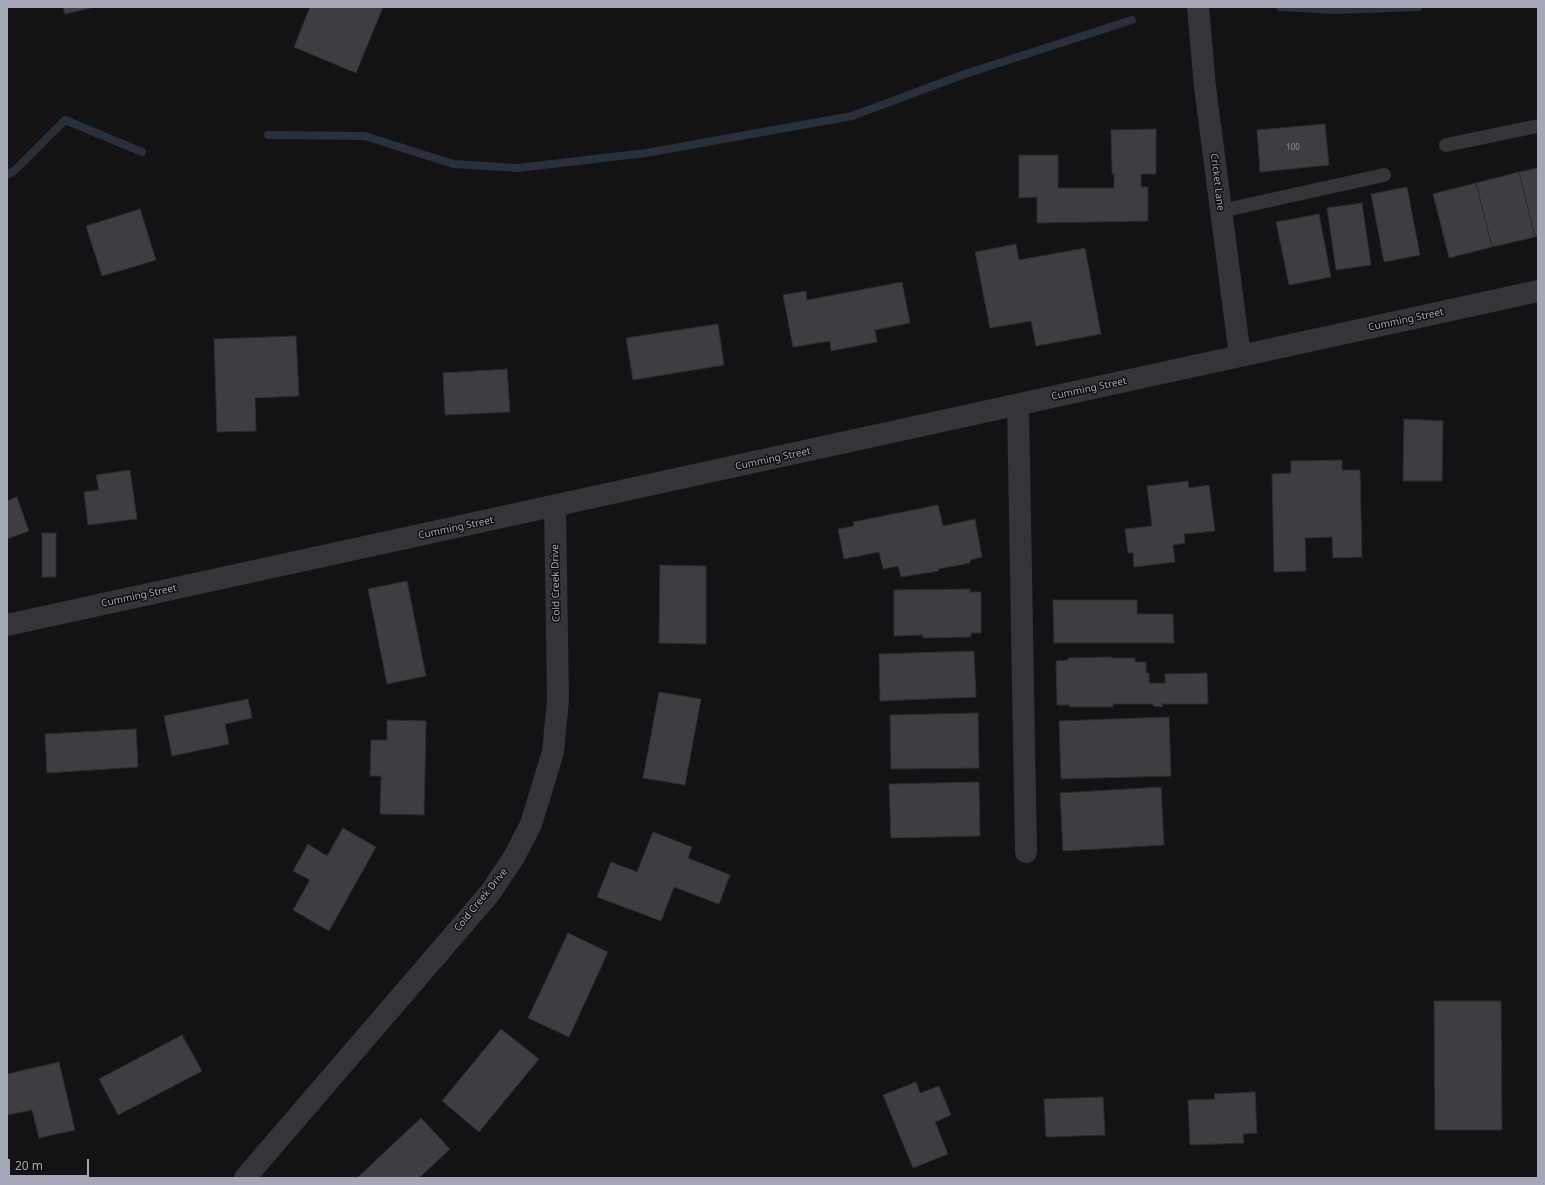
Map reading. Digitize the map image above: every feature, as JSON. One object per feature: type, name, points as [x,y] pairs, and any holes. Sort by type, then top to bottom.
[{"type":"street","name":"Cricket Lane","points":[[1198,7],[1205,87],[1240,356]]},
{"type":"street","name":"Cumming Street","points":[[7,625],[1538,291]]},
{"type":"street","points":[[1018,405],[1026,852]]},
{"type":"street","name":"Cold Creek Drive","points":[[245,1178],[490,893],[514,857],[532,824],[553,752],[558,699],[555,506]]},
{"type":"lane","points":[[1446,145],[1538,126]]},
{"type":"lane","points":[[1221,211],[1384,175]]},
{"type":"building","points":[[63,7],[95,7],[65,14]]},
{"type":"building","points":[[310,7],[383,7],[356,73],[294,47]]},
{"type":"building","points":[[1325,124],[1329,165],[1260,172],[1257,130]]},
{"type":"building","points":[[1156,129],[1156,174],[1141,174],[1141,187],[1148,187],[1148,221],[1037,223],[1037,197],[1019,198],[1019,155],[1058,155],[1058,188],[1114,188],[1114,174],[1112,174],[1111,130]]},
{"type":"building","points":[[1538,168],[1538,236],[1535,237],[1519,172]]},
{"type":"building","points":[[1519,172],[1535,237],[1492,247],[1476,183]]},
{"type":"building","points":[[1476,183],[1492,247],[1449,258],[1433,194]]},
{"type":"building","points":[[1407,187],[1420,255],[1384,262],[1371,194]]},
{"type":"building","points":[[1362,203],[1371,265],[1336,270],[1327,208]]},
{"type":"building","points":[[140,209],[156,260],[102,276],[86,226]]},
{"type":"building","points":[[1319,214],[1331,277],[1289,285],[1276,222]]},
{"type":"building","points":[[1016,244],[1019,260],[1085,248],[1101,334],[1036,346],[1031,321],[990,328],[975,252]]},
{"type":"building","points":[[902,282],[910,323],[875,330],[877,342],[831,351],[830,341],[793,347],[783,295],[806,291],[807,300]]},
{"type":"building","points":[[718,324],[724,365],[633,380],[626,338]]},
{"type":"building","points":[[296,336],[299,396],[255,398],[256,431],[217,432],[214,339]]},
{"type":"building","points":[[507,369],[510,412],[445,415],[443,373]]},
{"type":"building","points":[[1404,419],[1443,421],[1442,481],[1403,481]]},
{"type":"building","points":[[1342,460],[1342,470],[1360,470],[1362,557],[1333,558],[1332,537],[1305,538],[1306,571],[1274,572],[1272,474],[1291,473],[1291,461]]},
{"type":"building","points":[[130,470],[137,519],[88,525],[84,492],[99,490],[96,475]]},
{"type":"building","points":[[1188,481],[1189,488],[1209,485],[1215,531],[1184,534],[1185,543],[1173,545],[1175,562],[1134,567],[1133,553],[1128,553],[1125,529],[1152,526],[1147,486]]},
{"type":"building","points":[[17,497],[29,531],[7,539],[7,501]]},
{"type":"building","points":[[938,505],[943,526],[975,519],[982,557],[970,560],[970,563],[938,569],[939,571],[901,577],[898,566],[883,569],[879,552],[844,559],[838,529],[854,526],[853,522]]},
{"type":"building","points":[[42,533],[56,533],[56,577],[42,577]]},
{"type":"building","points":[[660,565],[706,566],[706,644],[659,643]]},
{"type":"building","points":[[407,581],[426,676],[387,684],[368,589]]},
{"type":"building","points":[[970,589],[970,592],[981,592],[981,633],[971,633],[971,637],[923,638],[923,635],[894,636],[894,590]]},
{"type":"building","points":[[1053,600],[1137,600],[1137,614],[1173,614],[1174,643],[1054,643]]},
{"type":"building","points":[[974,651],[976,697],[880,701],[879,654]]},
{"type":"building","points":[[1068,658],[1135,658],[1135,662],[1146,662],[1146,673],[1149,673],[1149,683],[1165,683],[1165,674],[1207,673],[1208,704],[1162,704],[1162,707],[1153,706],[1153,704],[1113,704],[1113,707],[1069,707],[1069,705],[1057,705],[1056,661],[1068,660]]},
{"type":"building","points":[[659,692],[701,699],[685,785],[643,778]]},
{"type":"building","points":[[248,699],[252,718],[225,724],[229,744],[172,756],[164,716]]},
{"type":"building","points":[[978,713],[979,768],[891,769],[890,715]]},
{"type":"building","points":[[1169,717],[1171,776],[1061,779],[1059,721]]},
{"type":"building","points":[[387,720],[426,721],[424,815],[380,814],[381,776],[370,776],[371,740],[387,740]]},
{"type":"building","points":[[136,729],[138,767],[47,773],[45,734]]},
{"type":"building","points":[[979,782],[980,836],[891,838],[889,784]]},
{"type":"building","points":[[1161,787],[1164,845],[1063,851],[1060,793]]},
{"type":"building","points":[[343,828],[376,847],[329,931],[293,910],[310,880],[293,871],[308,844],[327,856]]},
{"type":"building","points":[[653,832],[692,847],[688,858],[730,875],[719,904],[674,887],[661,921],[597,897],[611,862],[637,872]]},
{"type":"building","points":[[568,933],[608,952],[569,1037],[528,1018]]},
{"type":"building","points":[[1434,1001],[1501,1001],[1502,1130],[1435,1130]]},
{"type":"building","points":[[501,1029],[539,1059],[479,1132],[442,1101]]},
{"type":"building","points":[[182,1035],[202,1071],[118,1115],[99,1079]]},
{"type":"building","points":[[59,1062],[75,1130],[39,1138],[32,1110],[7,1115],[7,1074]]},
{"type":"building","points":[[916,1082],[920,1093],[939,1086],[951,1115],[935,1122],[948,1154],[913,1168],[883,1095]]},
{"type":"building","points":[[1255,1092],[1257,1133],[1243,1134],[1244,1143],[1190,1145],[1188,1100],[1215,1099],[1214,1094]]},
{"type":"building","points":[[1103,1097],[1105,1135],[1046,1137],[1044,1099]]},
{"type":"building","points":[[421,1118],[450,1149],[419,1178],[357,1178]]},
{"type":"waterway","points":[[1280,7],[1334,10],[1418,7]]},
{"type":"waterway","points":[[268,135],[365,136],[453,164],[518,168],[646,153],[852,116],[965,74],[1132,20]]},
{"type":"waterway","points":[[7,175],[14,171],[65,120],[142,152]]}]
